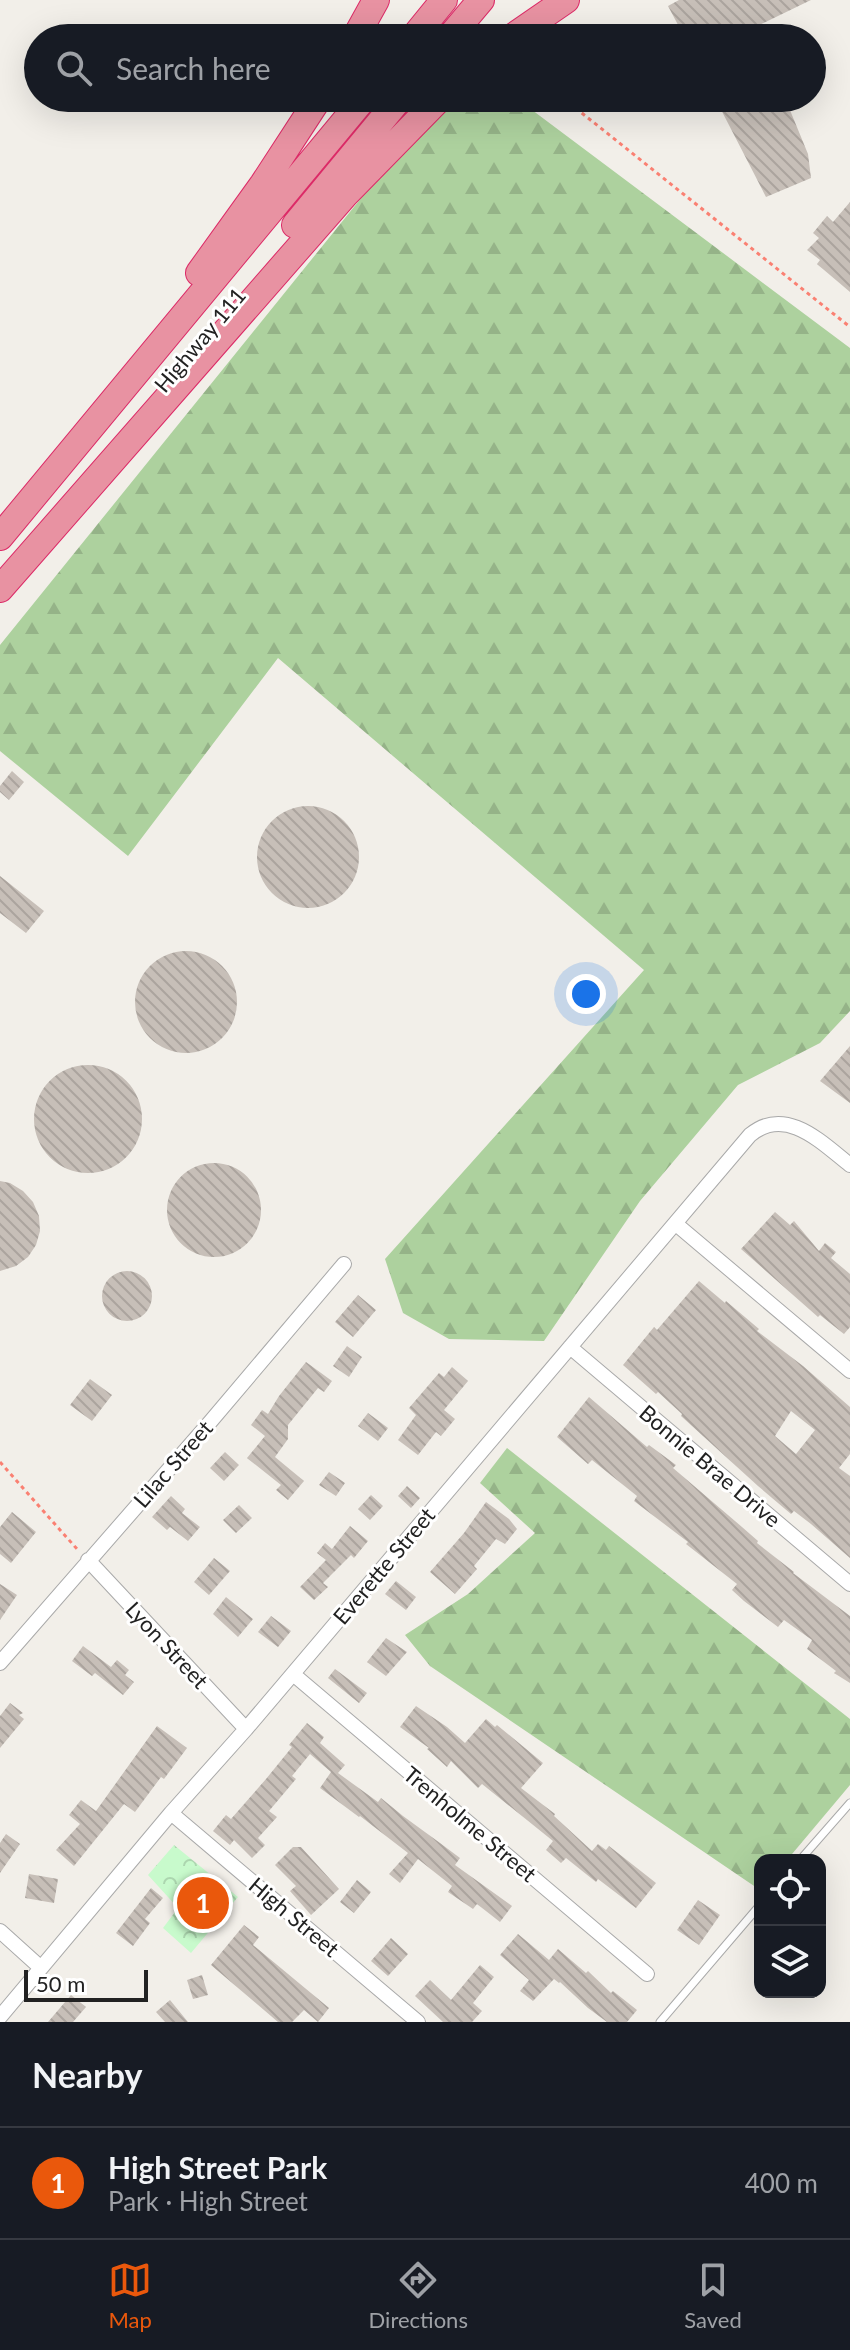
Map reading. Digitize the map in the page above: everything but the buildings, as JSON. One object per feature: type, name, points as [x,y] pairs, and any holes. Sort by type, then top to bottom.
[{"type":"highway","points":[[363,24],[376,0]]},
{"type":"highway","points":[[424,24],[444,0]]},
{"type":"highway","points":[[461,24],[481,0]]},
{"type":"highway","points":[[531,24],[566,0]]},
{"type":"highway","points":[[69,453],[86,419],[129,370],[263,184],[310,112]]},
{"type":"highway","name":"Highway 111","points":[[0,537],[352,112]]},
{"type":"highway","name":"Highway 111","points":[[0,583],[388,112]]},
{"type":"highway","points":[[0,589],[345,195],[426,112]]},
{"type":"street","name":"Everette Street","points":[[0,2017],[750,1135],[774,1124],[789,1125],[810,1133],[850,1165]]},
{"type":"street","points":[[676,1224],[850,1371]]},
{"type":"street","name":"Lilac Street","points":[[0,1663],[344,1264]]},
{"type":"street","name":"Bonnie Brae Drive","points":[[570,1347],[850,1584]]},
{"type":"street","name":"Lyon Street","points":[[88,1560],[246,1729]]},
{"type":"street","name":"Trenholme Street","points":[[293,1674],[647,1974]]},
{"type":"street","name":"High Street","points":[[171,1813],[418,2022]]},
{"type":"street","points":[[0,1931],[41,1968]]},
{"type":"lane","points":[[805,1854],[850,1803]]},
{"type":"lane","points":[[660,2022],[754,1912]]},
{"type":"path","points":[[581,112],[850,327]]},
{"type":"path","points":[[0,1462],[88,1560]]},
{"type":"green space","points":[[431,112],[535,112],[850,348],[850,1011],[820,1043],[738,1085],[640,1201],[544,1341],[449,1339],[403,1313],[385,1259],[644,970],[278,658],[128,856],[0,751],[0,645]]},
{"type":"green space","points":[[507,1448],[850,1719],[850,1785],[792,1854],[754,1854],[754,1886],[430,1666],[405,1635],[468,1594],[535,1533],[480,1483]]},
{"type":"green space","points":[[174,1845],[238,1897],[191,1953],[163,1928],[178,1908],[148,1875]]},
{"type":"place","name":"High Street Park","points":[[203,1903]]}]
